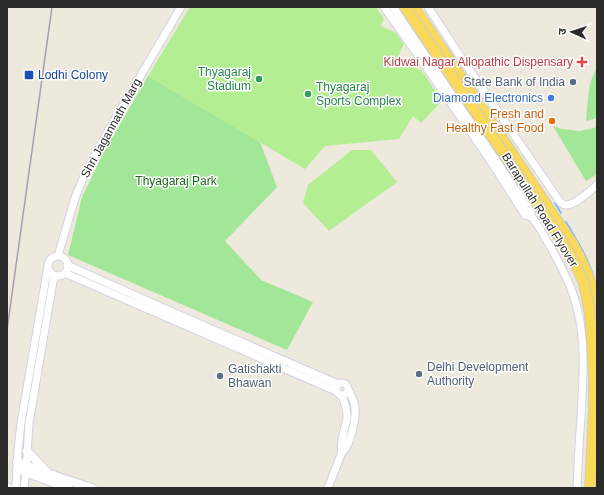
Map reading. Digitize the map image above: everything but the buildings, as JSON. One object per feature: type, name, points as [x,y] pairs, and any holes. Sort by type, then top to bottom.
[{"type":"highway","name":"Barapullah Road Flyover","points":[[405,7],[551,224],[576,265],[584,283],[590,313],[594,370],[594,410],[590,488]]},
{"type":"highway","name":"Barapullah Road Flyover","points":[[414,7],[572,244],[590,281],[597,320]]},
{"type":"main road","points":[[27,451],[49,474]]},
{"type":"main road","points":[[17,466],[68,488]]},
{"type":"main road","points":[[26,469],[49,474],[92,488]]},
{"type":"street","name":"Shri Jagannath Marg","points":[[58,256],[75,198],[84,176],[107,133],[182,7]]},
{"type":"street","points":[[384,7],[395,17],[422,61],[490,160],[525,215],[531,216],[540,229],[561,265],[574,298],[580,320],[582,340],[583,367],[577,488]]},
{"type":"street","points":[[393,7],[395,17]]},
{"type":"street","points":[[428,7],[475,79],[560,202],[563,204],[570,204],[597,185]]},
{"type":"street","points":[[16,488],[21,423],[48,266],[50,260],[58,256],[64,259],[68,265],[179,319],[342,393]]},
{"type":"street","points":[[48,266],[50,273],[54,276],[59,276],[65,273],[68,265]]},
{"type":"street","points":[[65,273],[338,384],[342,382],[347,384],[348,386],[342,393]]},
{"type":"street","points":[[24,488],[29,423],[54,276]]},
{"type":"street","points":[[328,488],[342,452],[341,444],[347,415],[342,393],[336,387],[338,384]]},
{"type":"green space","name":"Thyagaraj Sports Complex","points":[[190,7],[376,7],[384,19],[381,26],[396,33],[404,44],[398,57],[422,71],[442,101],[421,123],[413,116],[399,139],[325,146],[305,169],[148,76]]},
{"type":"green space","points":[[597,68],[597,118],[586,121],[591,80]]},
{"type":"green space","name":"Thyagaraj Park","points":[[148,76],[260,142],[277,187],[225,241],[261,280],[313,302],[287,350],[68,255],[82,197],[104,152]]},
{"type":"green space","points":[[553,126],[562,129],[580,131],[597,127],[597,174],[586,181]]},
{"type":"green space","points":[[352,150],[371,150],[397,182],[329,231],[303,203],[308,185]]},
{"type":"waterway","points":[[555,203],[561,213]]},
{"type":"waterway","points":[[566,222],[589,263],[597,291]]},
{"type":"railway","points":[[7,330],[52,7]]},
{"type":"place","name":"Kidwai Nagar Allopathic Dispensary","points":[[582,62]]},
{"type":"place","name":"Lodhi Colony","points":[[29,75]]},
{"type":"place","name":"Thyagaraj Stadium","points":[[259,79]]},
{"type":"place","name":"State Bank of India","points":[[573,82]]},
{"type":"place","name":"Thyagaraj Sports Complex","points":[[308,94]]},
{"type":"place","name":"Diamond Electronics","points":[[551,98]]},
{"type":"place","name":"Fresh and Healthy Fast Food","points":[[552,121]]},
{"type":"place","name":"Delhi Development Authority","points":[[419,374]]},
{"type":"place","name":"Gatishakti Bhawan","points":[[220,376]]}]
